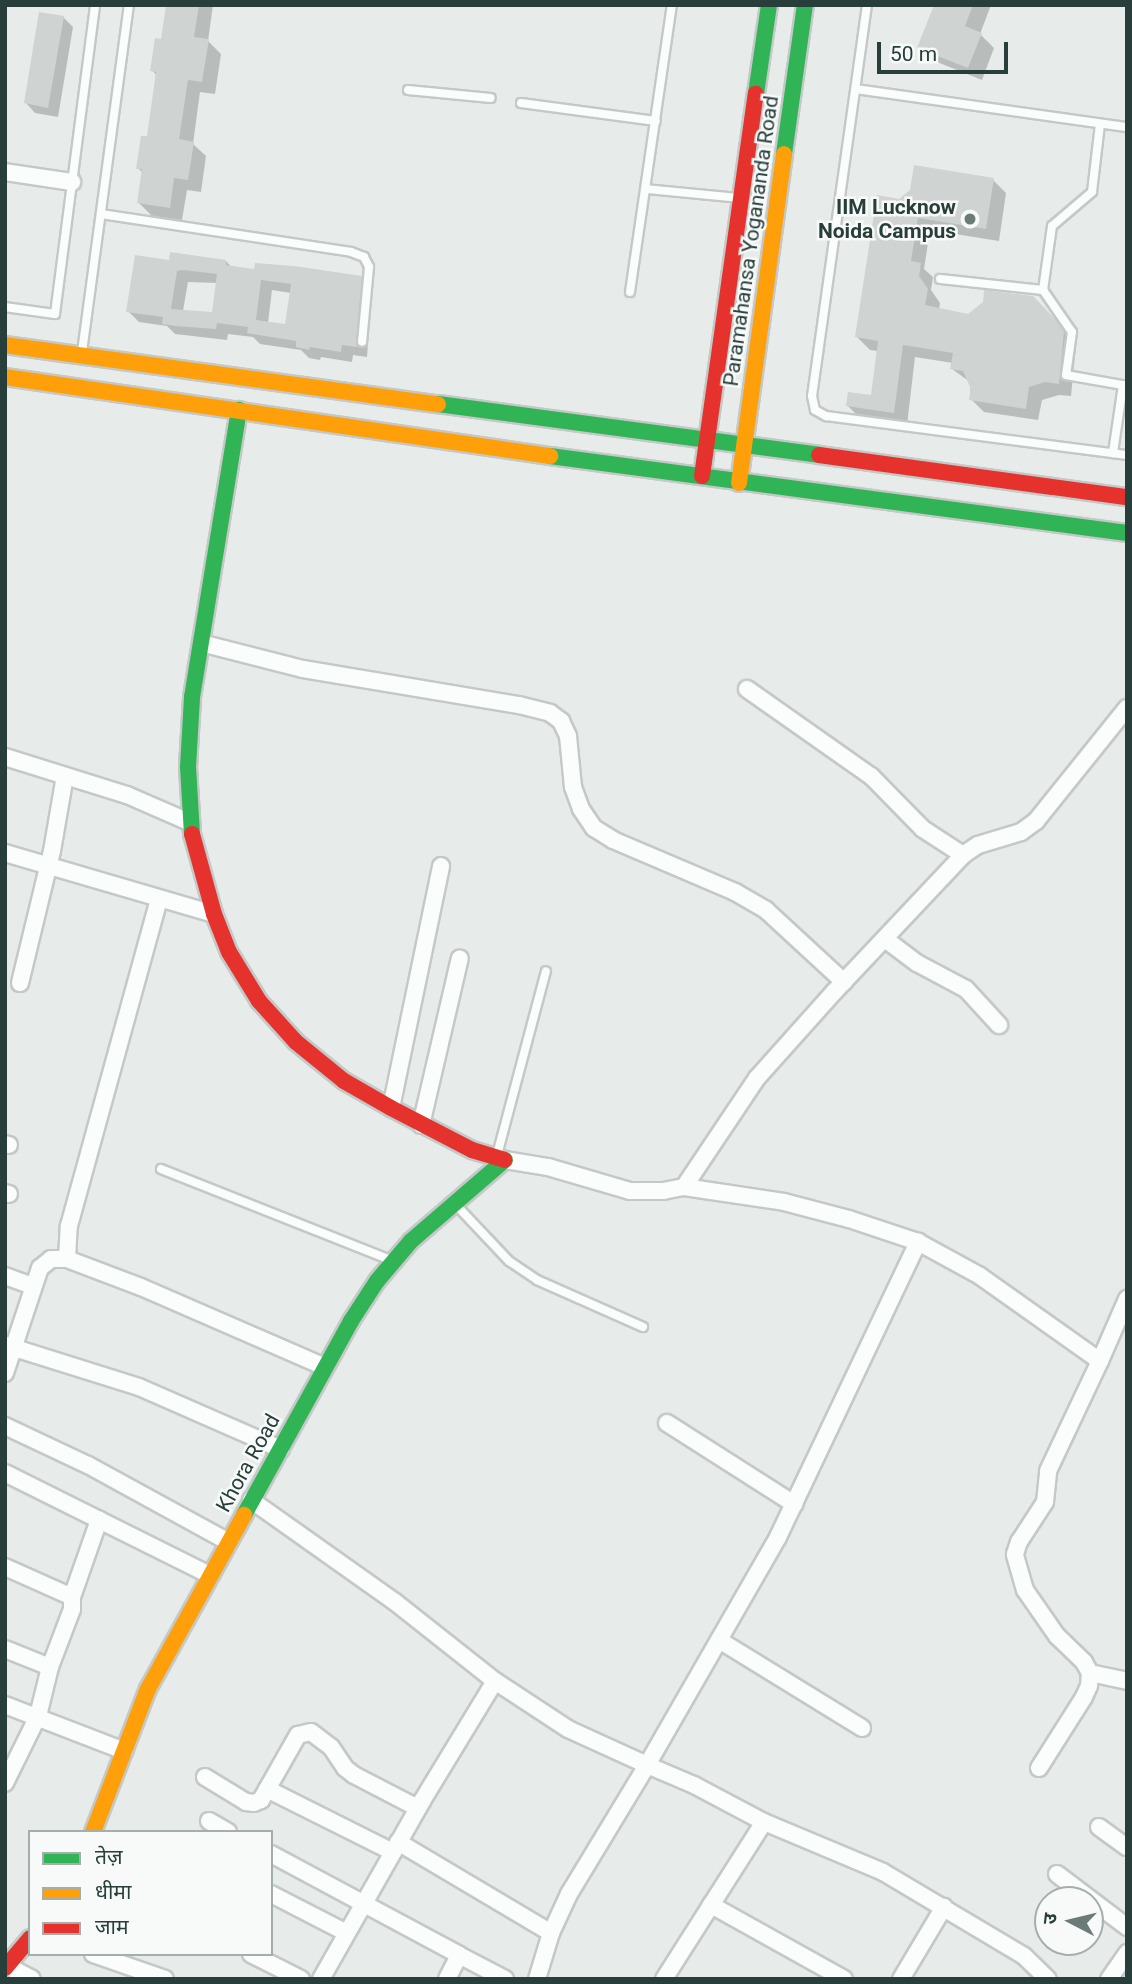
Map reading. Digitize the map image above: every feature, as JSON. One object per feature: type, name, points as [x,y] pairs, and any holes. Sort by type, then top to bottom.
[{"type":"street","name":"Paramahansa Yogananda Road","points":[[702,476],[769,5]]},
{"type":"street","name":"Paramahansa Yogananda Road","points":[[739,483],[805,5]]},
{"type":"street","points":[[5,172],[72,182]]},
{"type":"street","points":[[5,345],[1127,497]]},
{"type":"street","points":[[5,377],[739,483],[1127,534]]},
{"type":"street","points":[[239,410],[192,697],[188,767],[189,822],[214,914],[229,952],[259,1001],[287,1032],[344,1081],[471,1150],[501,1159],[548,1167],[630,1191],[663,1191],[684,1186],[784,1202],[849,1219],[918,1242],[980,1276],[1100,1361]]},
{"type":"street","points":[[201,643],[303,669],[519,705],[550,713],[561,721],[568,736],[573,787],[581,809],[594,828],[613,840],[735,892],[766,910],[844,982]]},
{"type":"street","points":[[747,690],[871,776],[923,829],[963,855]]},
{"type":"street","points":[[684,1186],[757,1078],[844,982],[963,855],[978,845],[1021,832],[1036,821],[1127,708]]},
{"type":"street","points":[[5,757],[127,795],[189,822]]},
{"type":"street","points":[[20,984],[48,866],[65,776]]},
{"type":"street","points":[[5,853],[214,914]]},
{"type":"street","points":[[391,1108],[442,866]]},
{"type":"street","points":[[67,1259],[69,1226],[159,899]]},
{"type":"street","points":[[885,939],[917,963],[966,989],[999,1025]]},
{"type":"street","points":[[421,1125],[460,958]]},
{"type":"street","name":"Khora Road","points":[[94,1830],[148,1689],[325,1367],[377,1281],[411,1241],[456,1203],[501,1159]]},
{"type":"street","points":[[537,1979],[551,1933],[569,1894],[647,1765],[794,1504],[918,1242]]},
{"type":"street","points":[[5,1373],[9,1346],[40,1268],[51,1259],[67,1259],[232,1325],[325,1367]]},
{"type":"street","points":[[5,1276],[33,1286]]},
{"type":"street","points":[[1039,1768],[1084,1697],[1089,1686],[1090,1673],[1084,1662],[1057,1636],[1025,1590],[1015,1554],[1019,1542],[1045,1502],[1048,1471],[1127,1299]]},
{"type":"street","points":[[9,1346],[139,1387],[281,1449]]},
{"type":"street","points":[[667,1423],[794,1504]]},
{"type":"street","points":[[5,1426],[88,1465],[228,1541]]},
{"type":"street","points":[[5,1474],[210,1575]]},
{"type":"street","points":[[251,1500],[395,1602],[495,1681],[568,1729],[694,1785],[764,1822],[883,1872],[1024,1956],[1048,1979]]},
{"type":"street","points":[[5,1783],[38,1716],[50,1667],[72,1609],[72,1597],[99,1520]]},
{"type":"street","points":[[5,1567],[72,1597]]},
{"type":"street","points":[[719,1640],[862,1728]]},
{"type":"street","points":[[5,1649],[50,1667]]},
{"type":"street","points":[[1090,1673],[1127,1681]]},
{"type":"street","points":[[321,1979],[418,1808],[495,1681]]},
{"type":"street","points":[[5,1705],[124,1751]]},
{"type":"street","points":[[205,1777],[246,1802],[254,1803],[261,1800],[298,1735],[311,1732],[331,1747],[345,1768],[354,1775],[418,1808]]},
{"type":"street","points":[[267,1789],[396,1847],[551,1933]]},
{"type":"street","points":[[209,1821],[225,1830]]},
{"type":"street","points":[[663,1979],[764,1822]]},
{"type":"street","points":[[1099,1827],[1127,1847]]},
{"type":"street","points":[[273,1855],[505,1979]]},
{"type":"street","points":[[1057,1874],[1127,1927]]},
{"type":"street","points":[[273,1895],[347,1933]]},
{"type":"street","points":[[711,1905],[826,1974],[844,1979]]},
{"type":"street","points":[[901,1979],[944,1907]]},
{"type":"street","points":[[28,1940],[6,1966],[33,1979]]},
{"type":"street","points":[[1109,1979],[1127,1953]]},
{"type":"street","points":[[447,1979],[459,1955]]},
{"type":"street","points":[[99,1956],[165,1979]]},
{"type":"street","points":[[255,1956],[301,1979]]},
{"type":"lane","points":[[5,307],[55,314],[95,5]]},
{"type":"lane","points":[[81,355],[129,5]]},
{"type":"lane","points":[[630,292],[672,5]]},
{"type":"lane","points":[[867,5],[812,396],[815,410],[826,416],[1127,456]]},
{"type":"lane","points":[[856,89],[1127,127]]},
{"type":"lane","points":[[408,90],[491,98]]},
{"type":"lane","points":[[521,103],[656,121]]},
{"type":"lane","points":[[1100,124],[1091,192],[1052,226],[1043,290],[1072,332],[1066,375],[1123,385],[1113,453]]},
{"type":"lane","points":[[646,189],[742,198]]},
{"type":"lane","points":[[101,214],[351,252],[364,257],[369,267],[362,342]]},
{"type":"lane","points":[[940,279],[1043,290]]},
{"type":"lane","points":[[501,1159],[546,971]]},
{"type":"lane","points":[[161,1169],[394,1261]]},
{"type":"lane","points":[[456,1203],[483,1236],[537,1280],[643,1327]]},
{"type":"building","points":[[166,5],[199,5],[194,37],[209,39],[202,82],[188,80],[179,139],[194,142],[188,180],[174,178],[170,208],[137,203],[142,169],[136,169],[141,136],[147,136],[156,72],[150,71],[155,38],[161,39]]},
{"type":"building","points":[[934,5],[973,5],[965,26],[982,33],[968,68],[917,48]]},
{"type":"building","points":[[39,12],[64,16],[48,108],[24,103]]},
{"type":"building","points":[[914,165],[994,178],[986,229],[918,218],[911,261],[921,263],[919,276],[928,289],[925,305],[968,314],[983,302],[984,290],[1033,296],[1056,320],[1064,331],[1059,384],[1045,382],[1029,387],[1026,409],[969,400],[971,389],[963,371],[950,369],[953,353],[903,345],[894,413],[846,406],[848,392],[871,395],[878,341],[855,337],[877,195],[899,199],[910,190]]},
{"type":"building","points":[[170,252],[226,260],[226,265],[254,269],[255,263],[362,276],[357,347],[342,345],[341,352],[310,347],[309,350],[296,347],[296,341],[247,333],[248,327],[217,323],[216,329],[175,326],[162,324],[163,317],[126,312],[135,255],[169,260]],"holes":[[[177,271],[217,274],[212,312],[171,309]],[[261,280],[291,284],[285,324],[256,320]]]},
{"type":"traffic: fast","points":[[756,94],[769,5]]},
{"type":"traffic: fast","points":[[784,154],[805,5]]},
{"type":"traffic: fast","points":[[438,404],[819,455]]},
{"type":"traffic: fast","points":[[192,834],[188,767],[192,697],[239,410]]},
{"type":"traffic: fast","points":[[550,456],[1127,533]]},
{"type":"traffic: fast","points":[[244,1515],[351,1321],[377,1281],[411,1241],[505,1160]]},
{"type":"traffic: slow","points":[[739,483],[784,154]]},
{"type":"traffic: slow","points":[[5,345],[438,404]]},
{"type":"traffic: slow","points":[[5,377],[550,456]]},
{"type":"traffic: slow","points":[[94,1830],[148,1689],[244,1515]]},
{"type":"traffic: jam","points":[[702,476],[756,94]]},
{"type":"traffic: jam","points":[[819,455],[1127,497]]},
{"type":"traffic: jam","points":[[192,834],[214,914],[229,952],[259,1001],[296,1042],[344,1081],[391,1108],[472,1150],[505,1160]]},
{"type":"traffic: jam","points":[[5,1968],[28,1940]]},
{"type":"place","name":"IIM Lucknow Noida Campus","points":[[970,219]]}]
